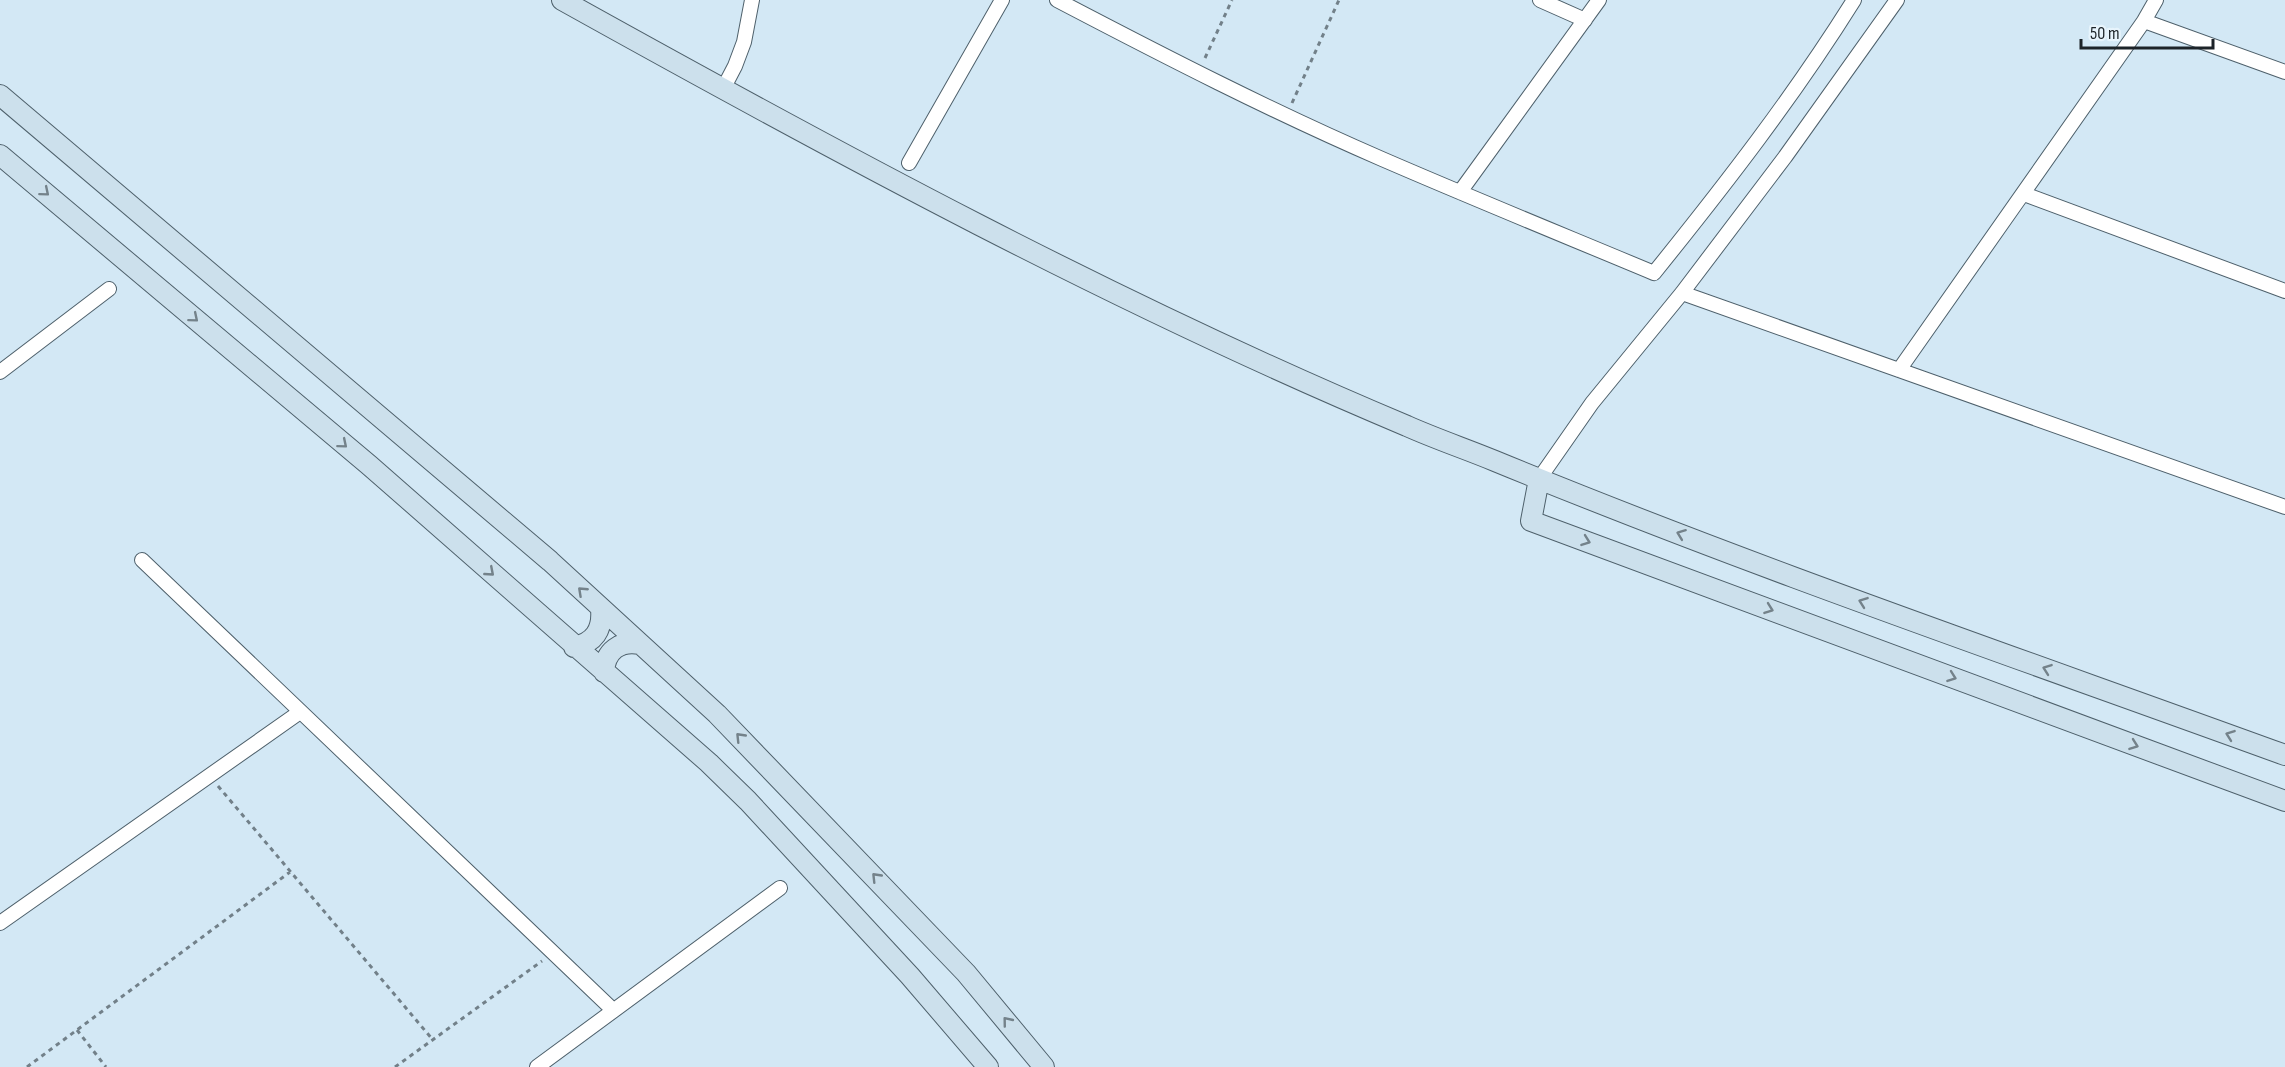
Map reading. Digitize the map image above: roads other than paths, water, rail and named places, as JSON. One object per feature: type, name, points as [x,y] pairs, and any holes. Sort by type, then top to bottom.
[{"type":"street","points":[[562,0],[723,89],[1126,299],[1271,367],[1410,428],[1748,561],[2285,755]]},
{"type":"street","points":[[723,89],[744,42],[752,0]]},
{"type":"street","points":[[909,163],[1002,0]]},
{"type":"street","points":[[1057,0],[1198,74],[1286,115],[1460,192],[1654,273],[1748,154],[1854,0]]},
{"type":"street","points":[[1540,0],[1585,20]]},
{"type":"street","points":[[1460,192],[1599,0]]},
{"type":"street","points":[[1897,0],[1785,158],[1682,293],[1592,403],[1539,479],[1531,521],[2285,801]]},
{"type":"street","points":[[1899,370],[2024,194],[2144,21],[2156,0]]},
{"type":"street","points":[[2144,21],[2285,72]]},
{"type":"street","points":[[0,95],[550,561],[717,714],[880,881],[981,990],[1044,1067]]},
{"type":"street","points":[[0,155],[351,450],[709,763],[748,801],[910,976],[988,1067]]},
{"type":"street","points":[[2024,194],[2285,291]]},
{"type":"street","points":[[0,372],[109,290]]},
{"type":"street","points":[[1682,293],[2285,507]]},
{"type":"street","points":[[142,560],[613,1010]]},
{"type":"street","points":[[574,646],[590,641],[596,634],[601,627],[601,609]]},
{"type":"street","points":[[604,672],[607,657],[617,646],[633,642],[640,644]]},
{"type":"street","points":[[0,923],[300,712]]},
{"type":"street","points":[[537,1067],[780,888]]}]
